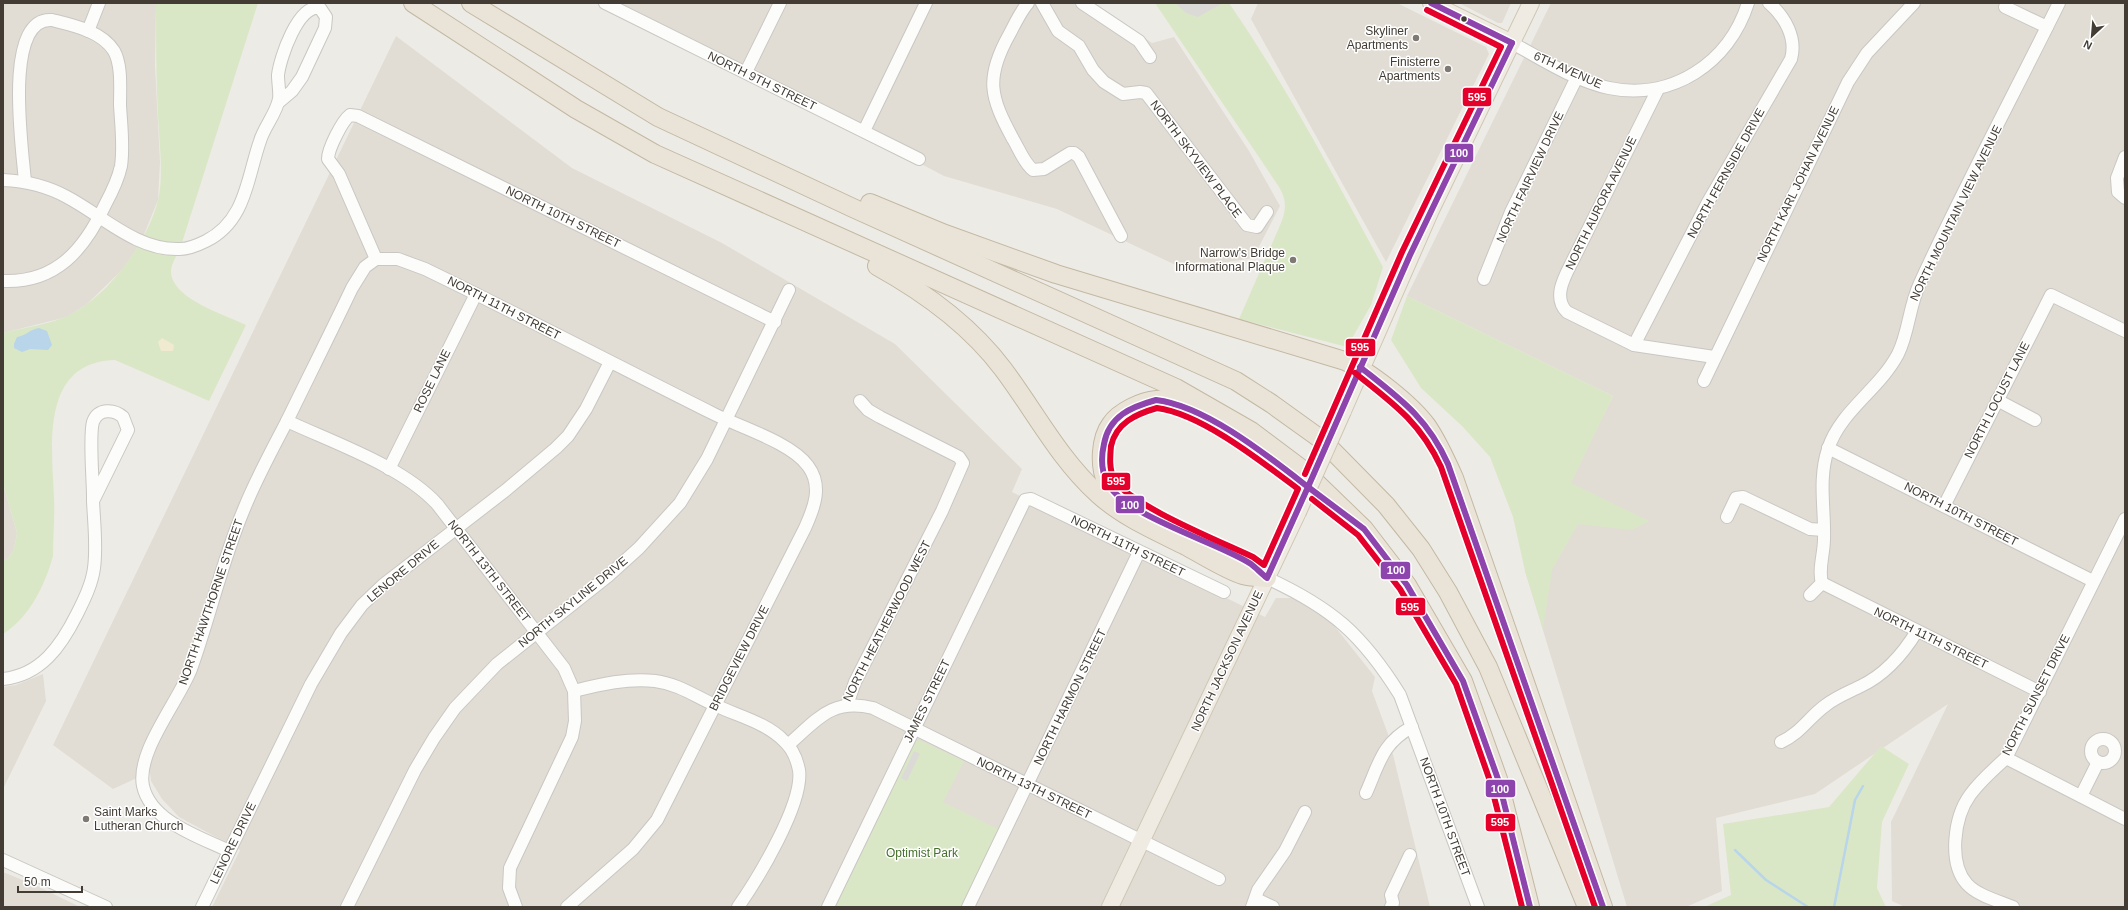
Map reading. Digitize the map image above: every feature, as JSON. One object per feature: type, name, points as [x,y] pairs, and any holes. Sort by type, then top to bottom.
[{"type":"highway","points":[[413,3],[576,109],[649,151],[1176,388],[1251,431],[1303,470],[1364,529],[1407,585],[1463,682],[1498,779],[1530,907]]},
{"type":"highway","points":[[470,3],[621,96],[702,139],[1236,382],[1272,404],[1322,440],[1386,505],[1421,549],[1448,592],[1488,667],[1587,907]]},
{"type":"highway","points":[[558,56],[698,130],[945,234],[1056,274],[1345,361],[1360,367],[1426,424],[1440,446],[1454,478],[1603,907]]},
{"type":"highway","points":[[784,213],[903,280],[953,316],[1002,367],[1081,477],[1118,510],[1241,575],[1267,578]]},
{"type":"highway","points":[[1267,578],[1250,564],[1139,511],[1120,498],[1107,483],[1101,462],[1104,442],[1111,424],[1132,406],[1156,400],[1172,402],[1199,414],[1253,445],[1364,529]]},
{"type":"main road","name":"6TH AVENUE","points":[[1431,3],[1512,43]]},
{"type":"main road","name":"NORTH JACKSON AVENUE","points":[[1110,907],[1293,524],[1343,411],[1360,367],[1431,210],[1531,3]]},
{"type":"street","points":[[88,31],[99,3]]},
{"type":"street","name":"NORTH 9TH STREET","points":[[605,3],[630,8],[746,72],[919,159]]},
{"type":"street","points":[[746,72],[780,3]]},
{"type":"street","points":[[864,131],[926,3]]},
{"type":"street","points":[[1028,3],[1004,44],[996,66],[993,87],[998,109],[1026,161],[1033,170],[1044,169],[1064,155],[1072,153],[1077,155],[1121,236]]},
{"type":"street","name":"NORTH SKYVIEW PLACE","points":[[1042,3],[1058,31],[1079,46],[1093,70],[1104,82],[1121,93],[1146,93],[1247,225],[1257,227],[1267,212]]},
{"type":"street","points":[[1082,3],[1139,41],[1150,57]]},
{"type":"street","name":"6TH AVENUE","points":[[1512,43],[1577,77],[1608,88],[1624,90],[1658,89],[1692,76],[1715,59],[1736,32],[1748,3]]},
{"type":"street","name":"NORTH FERNSIDE DRIVE","points":[[1634,345],[1708,202],[1790,59],[1793,43],[1790,32],[1775,8],[1770,3]]},
{"type":"street","name":"NORTH KARL JOHAN AVENUE","points":[[1704,380],[1848,82],[1867,53],[1914,3]]},
{"type":"street","name":"NORTH MOUNTAIN VIEW AVENUE","points":[[1822,583],[1819,575],[1824,550],[1822,475],[1828,448],[1838,426],[1847,414],[1880,381],[1898,353],[1920,282],[2059,3]]},
{"type":"street","points":[[2006,7],[2047,27]]},
{"type":"street","points":[[3,180],[25,182],[66,196],[141,242],[157,248],[188,248],[216,235],[231,221],[240,207],[261,138],[278,102],[298,84],[318,42],[326,21],[325,13],[320,8],[313,8],[304,14],[291,36],[279,70],[278,102]]},
{"type":"street","points":[[3,281],[29,279],[56,270],[67,261],[84,242],[100,217],[115,184],[121,164],[119,76],[114,51],[102,39],[88,31],[46,20],[34,26],[26,41],[19,66],[19,91],[25,182]]},
{"type":"street","name":"NORTH FAIRVIEW DRIVE","points":[[1484,279],[1512,212],[1577,77]]},
{"type":"street","name":"NORTH AURORA AVENUE","points":[[1634,345],[1573,315],[1562,307],[1560,301],[1562,285],[1658,89]]},
{"type":"street","name":"NORTH 10TH STREET","points":[[376,259],[339,174],[328,159],[330,151],[342,126],[350,116],[360,117],[775,322]]},
{"type":"street","points":[[2121,193],[2117,178],[2125,157]]},
{"type":"street","name":"NORTH 11TH STREET","points":[[376,259],[391,258],[406,261],[476,294],[727,420]]},
{"type":"street","name":"NORTH HAWTHORNE STREET","points":[[229,851],[179,827],[156,809],[147,796],[142,770],[147,754],[190,670],[221,570],[241,517],[352,288],[365,267],[376,259]]},
{"type":"street","name":"NORTH SKYLINE DRIVE","points":[[347,907],[415,770],[442,726],[468,693],[484,676],[608,576],[659,528],[680,503],[698,476],[727,420],[789,290]]},
{"type":"street","name":"ROSE LANE","points":[[389,468],[476,294]]},
{"type":"street","name":"NORTH LOCUST LANE","points":[[1944,506],[2051,295],[2125,331]]},
{"type":"street","points":[[1634,345],[1714,357]]},
{"type":"street","name":"LENORE DRIVE","points":[[202,907],[311,684],[341,633],[362,605],[383,585],[455,528],[512,486],[568,436],[586,409],[610,362]]},
{"type":"street","points":[[1997,400],[2035,420]]},
{"type":"street","name":"NORTH HEATHERWOOD WEST","points":[[788,745],[829,710],[848,705],[851,690],[942,511],[962,462],[959,457],[868,410],[860,401]]},
{"type":"street","points":[[3,680],[23,675],[37,668],[51,656],[70,627],[87,592],[94,569],[93,501],[92,428],[97,415],[105,410],[111,411],[123,417],[128,430],[93,501]]},
{"type":"street","name":"BRIDGEVIEW DRIVE","points":[[567,907],[628,854],[648,833],[678,781],[714,705],[812,512],[817,491],[816,482],[809,467],[796,453],[727,420]]},
{"type":"street","name":"NORTH 13TH STREET","points":[[287,421],[389,468],[425,491],[564,668],[574,692]]},
{"type":"street","name":"NORTH 10TH STREET","points":[[1828,448],[2093,581]]},
{"type":"street","points":[[1727,517],[1736,498],[1743,497],[1810,529],[1824,530]]},
{"type":"street","name":"JAMES STREET","points":[[828,907],[1021,506],[1027,499],[1031,499]]},
{"type":"street","name":"NORTH 11TH STREET","points":[[1031,499],[1224,592]]},
{"type":"street","name":"NORTH SUNSET DRIVE","points":[[2014,907],[1980,893],[1967,885],[1959,873],[1955,859],[1959,820],[1962,809],[1969,795],[1982,780],[2006,758],[2125,519]]},
{"type":"street","name":"NORTH HARMON STREET","points":[[968,907],[1140,552]]},
{"type":"street","name":"NORTH 10TH STREET","points":[[1267,578],[1311,600],[1335,616],[1353,632],[1382,667],[1400,695],[1478,907]]},
{"type":"street","points":[[1810,595],[1822,583]]},
{"type":"street","name":"NORTH 11TH STREET","points":[[1822,583],[2040,692]]},
{"type":"street","points":[[1781,742],[1794,736],[1811,717],[1826,704],[1871,680],[1888,667],[1908,645],[1917,630]]},
{"type":"street","points":[[516,907],[509,888],[510,868],[570,743],[575,721],[574,692],[618,682],[654,681],[688,691],[714,705],[770,730],[788,745],[798,770],[797,793],[772,850],[738,907]]},
{"type":"street","name":"NORTH 13TH STREET","points":[[848,705],[873,708],[1219,879]]},
{"type":"street","points":[[1366,792],[1386,747],[1398,735],[1412,727]]},
{"type":"street","points":[[2006,758],[2125,819]]},
{"type":"street","points":[[2081,796],[2098,762]]},
{"type":"street","points":[[1273,907],[1254,903],[1258,890],[1285,851],[1305,812]]},
{"type":"street","points":[[1391,907],[1393,903],[1391,895],[1410,854]]},
{"type":"street","points":[[3,860],[106,907]]},
{"type":"shaded area","points":[[3,3],[156,3],[155,66],[160,162],[158,200],[141,242],[123,269],[87,304],[67,317],[3,333]]},
{"type":"shaded area","points":[[615,3],[1093,3],[1152,43],[1174,37],[1249,151],[1280,206],[1253,258],[1184,269],[1057,209],[944,176]]},
{"type":"shaded area","points":[[1175,3],[1223,3],[1198,17],[1186,13]]},
{"type":"shaded area","points":[[1258,3],[1397,3],[1486,47],[1489,54],[1386,262],[1251,19]]},
{"type":"shaded area","points":[[1459,3],[1511,3],[1502,23],[1498,23]]},
{"type":"shaded area","points":[[1551,3],[2125,3],[2125,907],[1905,907],[1892,901],[1891,822],[1948,704],[1815,794],[1716,818],[1722,891],[1686,907],[1627,907],[1525,571],[1613,396],[1407,296]]},
{"type":"shaded area","points":[[396,36],[572,168],[722,243],[895,344],[1022,469],[1012,492],[1265,617],[1276,598],[1293,598],[1332,623],[1375,677],[1372,691],[1388,734],[1430,907],[212,907],[240,850],[179,817],[162,799],[151,781],[150,772],[113,789],[53,745]]},
{"type":"shaded area","points":[[3,484],[17,533],[14,549],[9,557],[3,562]]},
{"type":"shaded area","points":[[43,674],[46,701],[3,789],[3,687],[16,685]]},
{"type":"shaded area","points":[[914,751],[920,754],[907,781],[901,778]]},
{"type":"shaded area","points":[[3,872],[37,886],[80,907],[3,907]]},
{"type":"green space","points":[[156,3],[258,3],[180,249],[171,269],[174,282],[180,290],[190,298],[201,305],[246,325],[209,401],[115,360],[91,364],[74,375],[62,391],[56,410],[53,432],[52,455],[54,512],[53,556],[50,567],[41,589],[29,609],[13,627],[3,634],[3,562],[9,557],[14,549],[17,533],[3,484],[3,333],[60,319],[82,308],[97,296],[124,267],[145,233],[153,216],[158,200],[161,180],[157,87]]},
{"type":"green space","points":[[1155,3],[1229,3],[1251,35],[1291,100],[1328,166],[1383,267],[1371,305],[1347,347],[1239,319],[1281,223],[1285,209],[1282,192]]},
{"type":"green space","points":[[1407,296],[1613,396],[1571,483],[1649,521],[1632,530],[1578,524],[1552,570],[1543,629],[1525,571],[1513,517],[1490,457],[1463,427],[1421,388],[1391,340]]},
{"type":"green space","name":"Optimist Park","points":[[919,740],[964,761],[943,802],[1000,830],[962,907],[835,907],[914,742]]},
{"type":"green space","points":[[1881,746],[1909,764],[1882,822],[1877,888],[1886,907],[1704,907],[1731,895],[1723,824],[1829,807]]},
{"type":"sand","points":[[162,338],[174,345],[173,351],[161,351],[158,342]]},
{"type":"water","points":[[39,328],[47,331],[52,345],[48,350],[30,349],[22,352],[14,348],[17,337]]},
{"type":"waterway","points":[[1834,907],[1855,800],[1863,786]]},
{"type":"waterway","points":[[1735,850],[1766,880],[1808,907]]},
{"type":"transit line","name":"100","points":[[1431,3],[1512,43]]},
{"type":"transit line","name":"595","points":[[1305,474],[1402,252],[1501,47],[1427,10]]},
{"type":"transit line","name":"100","points":[[1308,487],[1410,255],[1512,43]]},
{"type":"transit line","name":"100","points":[[1360,367],[1399,399],[1421,421],[1431,433],[1448,464],[1603,907]]},
{"type":"transit line","name":"595","points":[[1355,373],[1382,394],[1415,425],[1433,451],[1441,467],[1595,907]]},
{"type":"transit line","name":"100","points":[[1156,400],[1175,404],[1216,422],[1256,447],[1308,487],[1267,578],[1251,564],[1173,528],[1132,506],[1116,494],[1107,482],[1102,463],[1102,454],[1107,434],[1111,426],[1122,414],[1138,406],[1156,400]]},
{"type":"transit line","name":"595","points":[[1157,408],[1175,412],[1212,429],[1249,453],[1298,489],[1264,565],[1253,557],[1156,511],[1137,500],[1123,489],[1114,479],[1110,459],[1111,446],[1117,431],[1128,421],[1142,413],[1157,408]]},
{"type":"transit line","name":"100","points":[[1308,487],[1364,529],[1407,585],[1463,681],[1498,779],[1530,907]]},
{"type":"transit line","name":"595","points":[[1312,499],[1358,535],[1400,589],[1456,684],[1490,781],[1522,907]]},
{"type":"place","name":"Skyliner Apartments","points":[[1416,38]]},
{"type":"place","name":"Finisterre Apartments","points":[[1448,69]]},
{"type":"place","name":"Narrow's Bridge Informational Plaque","points":[[1293,260]]},
{"type":"place","name":"Saint Marks Lutheran Church","points":[[86,819]]}]
